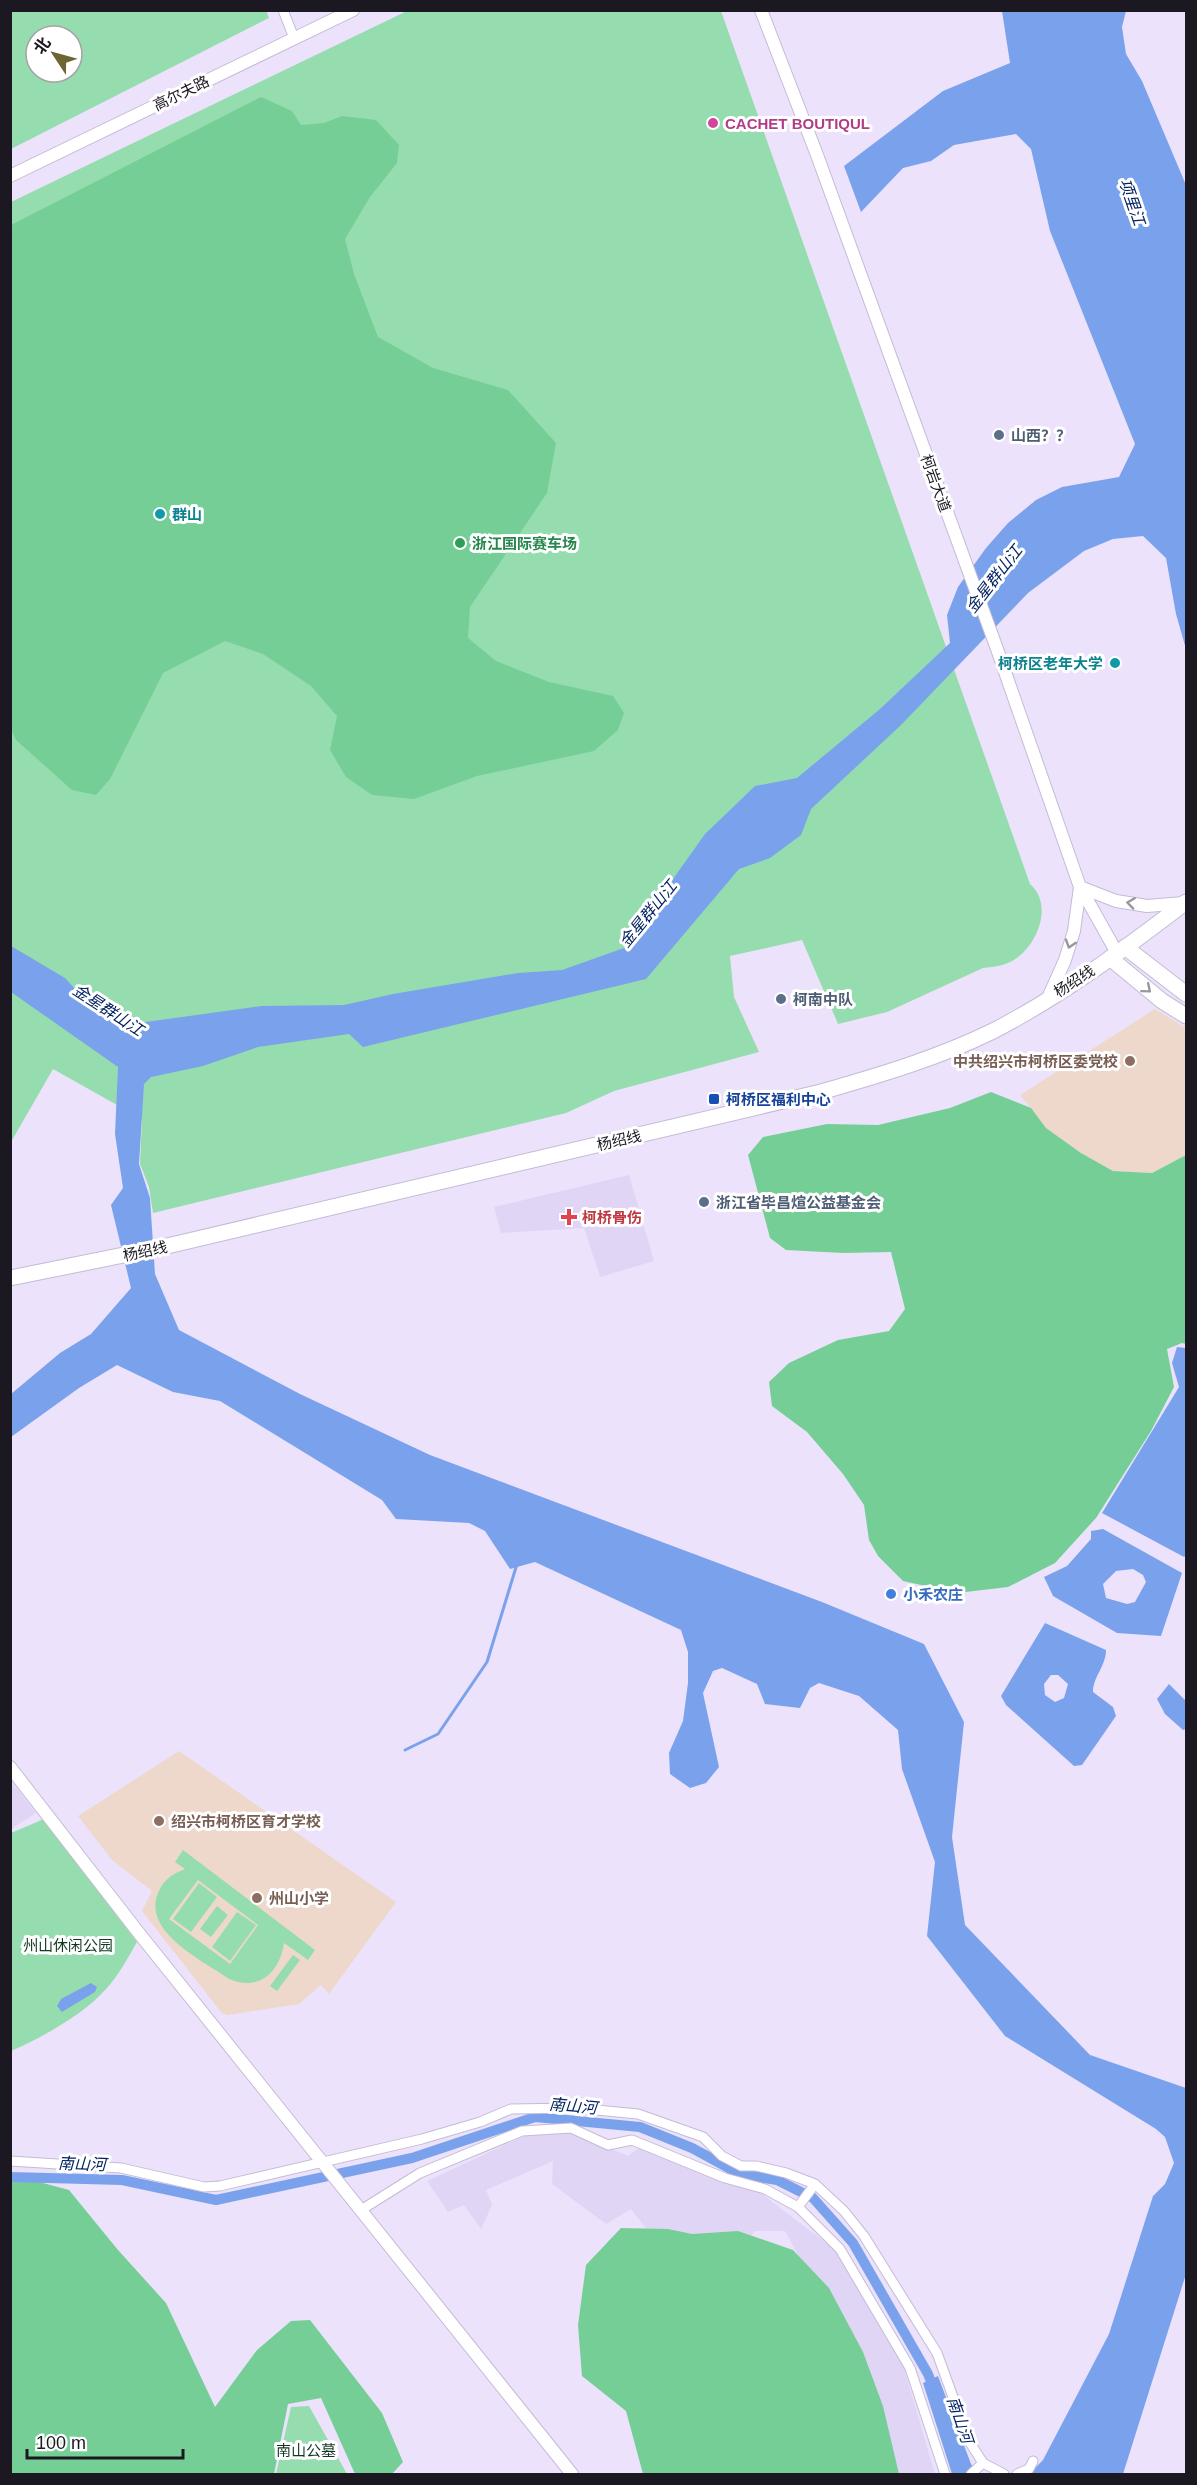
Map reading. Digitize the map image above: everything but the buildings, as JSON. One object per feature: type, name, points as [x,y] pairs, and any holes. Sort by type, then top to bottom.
[{"type":"main road","name":"杨绍线","points":[[10,1278],[163,1247],[821,1092],[915,1065],[993,1030],[1048,998],[1117,953],[1185,903]]},
{"type":"main road","name":"柯岩大道","points":[[1117,953],[1186,994]]},
{"type":"main road","name":"柯岩大道","points":[[1117,953],[1162,1001],[1186,1016]]},
{"type":"street","points":[[283,10],[294,38]]},
{"type":"street","name":"高尔夫路","points":[[10,176],[353,10]]},
{"type":"street","name":"柯岩大道","points":[[761,10],[963,555],[1080,887],[1117,953]]},
{"type":"street","points":[[1048,998],[1065,960],[1074,931],[1080,887],[1116,902],[1147,906],[1185,903]]},
{"type":"street","points":[[10,1767],[138,1932],[572,2475]]},
{"type":"street","points":[[571,2128],[576,2108]]},
{"type":"street","points":[[10,2161],[121,2168],[204,2187],[220,2186],[422,2139],[480,2122],[511,2109],[576,2108],[638,2114],[702,2137],[722,2156],[741,2166],[756,2166],[786,2173],[815,2184],[844,2211],[864,2236],[937,2353],[969,2441],[983,2463],[1004,2475]]},
{"type":"street","points":[[361,2210],[420,2173],[522,2131],[571,2128],[608,2145],[632,2140],[725,2178],[765,2189],[798,2206],[840,2249],[909,2368],[945,2475]]},
{"type":"street","points":[[798,2206],[815,2184]]},
{"type":"street","points":[[1017,2475],[1029,2469],[1034,2461]]},
{"type":"street","points":[[971,2475],[983,2463]]},
{"type":"shaded area","name":"中共绍兴市柯桥区委党校","points":[[1155,1009],[1186,1028],[1186,1155],[1152,1173],[1113,1171],[1081,1153],[1046,1128],[1020,1095]]},
{"type":"shaded area","name":"柯桥骨伤","points":[[629,1175],[654,1261],[600,1277],[584,1228],[501,1233],[494,1207]]},
{"type":"shaded area","points":[[179,1751],[396,1902],[329,1994],[321,1985],[299,2004],[227,2015],[221,2012],[142,1911],[152,1891],[112,1860],[78,1816]]},
{"type":"shaded area","points":[[11,1781],[36,1813],[11,1829]]},
{"type":"shaded area","points":[[570,2131],[628,2156],[640,2147],[762,2194],[834,2249],[904,2368],[935,2474],[885,2474],[867,2382],[785,2231],[755,2231],[733,2257],[648,2231],[631,2209],[606,2224],[552,2184],[553,2161],[486,2190],[492,2205],[481,2229],[464,2205],[448,2212],[427,2181],[524,2136]]},
{"type":"green space","points":[[11,10],[266,10],[269,18],[11,149]]},
{"type":"green space","name":"浙江国际赛车场","points":[[407,11],[721,11],[1030,884],[1037,892],[1042,911],[1040,921],[1026,950],[1010,962],[983,968],[887,1012],[838,1024],[802,940],[730,956],[734,997],[759,1052],[614,1091],[566,1113],[153,1213],[149,1187],[140,1164],[142,1119],[53,1069],[11,1142],[11,202]]},
{"type":"green space","points":[[261,97],[292,111],[301,125],[324,123],[342,116],[376,120],[399,145],[397,163],[370,197],[345,239],[354,274],[378,337],[433,368],[508,390],[556,443],[547,493],[470,607],[468,638],[496,661],[549,682],[613,696],[624,713],[618,730],[594,751],[477,776],[414,799],[372,795],[346,777],[330,750],[337,716],[311,686],[263,654],[225,641],[163,673],[110,779],[96,795],[72,790],[16,740],[11,729],[11,225]]},
{"type":"green space","points":[[991,1092],[1031,1108],[1046,1128],[1081,1153],[1113,1171],[1152,1173],[1186,1155],[1186,1344],[1182,1343],[1167,1349],[1174,1387],[1151,1431],[1096,1518],[1055,1563],[1008,1587],[957,1593],[903,1581],[878,1556],[869,1540],[864,1505],[843,1474],[807,1432],[772,1406],[769,1382],[789,1363],[838,1340],[889,1331],[905,1309],[891,1252],[843,1253],[786,1250],[770,1238],[748,1155],[763,1137],[827,1124],[878,1125],[950,1108]]},
{"type":"green space","name":"州山休闲公园","points":[[44,1819],[137,1942],[123,1967],[97,1999],[61,2025],[11,2051],[11,1833]]},
{"type":"green space","points":[[183,1850],[315,1950],[308,1960],[284,1943],[278,1963],[266,1977],[250,1983],[229,1979],[190,1954],[166,1932],[159,1920],[155,1907],[162,1884],[185,1869],[175,1862]],"holes":[[[198,1880],[258,1925],[230,1964],[169,1919]]]},
{"type":"green space","points":[[199,1883],[217,1897],[191,1932],[173,1919]]},
{"type":"green space","points":[[217,1906],[228,1915],[211,1937],[200,1929]]},
{"type":"green space","points":[[237,1912],[256,1925],[230,1961],[212,1947]]},
{"type":"green space","points":[[293,1955],[300,1960],[277,1991],[270,1986]]},
{"type":"green space","points":[[17,2176],[69,2190],[118,2250],[166,2303],[215,2407],[257,2350],[291,2321],[310,2320],[382,2413],[403,2462],[392,2474],[355,2474],[321,2398],[288,2404],[274,2474],[11,2474],[10,2177]]},
{"type":"green space","points":[[621,2228],[668,2229],[692,2234],[738,2231],[793,2250],[829,2288],[863,2352],[883,2406],[899,2474],[643,2474],[626,2411],[582,2376],[578,2325],[586,2265]]},
{"type":"green space","name":"南山公墓","points":[[309,2406],[347,2474],[276,2474],[291,2407]]},
{"type":"water","points":[[1002,11],[1126,11],[1122,27],[1126,54],[1142,81],[1186,185],[1186,649],[1176,614],[1166,558],[1143,536],[1113,539],[1084,551],[1028,593],[901,725],[811,809],[801,835],[770,858],[739,869],[646,979],[363,1047],[349,1034],[258,1047],[203,1066],[151,1077],[144,1084],[139,1164],[150,1198],[155,1274],[179,1330],[300,1394],[430,1455],[822,1602],[924,1644],[964,1722],[952,1837],[965,1925],[1090,2055],[1186,2088],[1186,2274],[1123,2474],[1029,2474],[1043,2460],[1109,2334],[1153,2196],[1165,2184],[1174,2163],[1165,2137],[1156,2129],[1005,2036],[927,1936],[935,1862],[902,1769],[898,1730],[859,1696],[819,1683],[810,1688],[800,1708],[765,1704],[757,1684],[722,1668],[713,1671],[703,1693],[719,1767],[706,1783],[690,1788],[670,1774],[669,1753],[683,1721],[688,1683],[688,1652],[681,1630],[535,1562],[510,1569],[485,1531],[469,1523],[396,1519],[382,1500],[220,1401],[173,1392],[117,1365],[79,1388],[11,1437],[11,1394],[60,1353],[91,1334],[131,1288],[111,1205],[123,1188],[115,1134],[118,1067],[11,992],[11,946],[65,978],[96,1012],[131,1024],[262,1006],[344,1005],[393,994],[518,973],[562,970],[624,948],[705,834],[755,786],[797,778],[880,709],[950,643],[947,615],[958,587],[986,548],[1008,523],[1036,500],[1062,487],[1119,477],[1135,444],[1050,231],[1031,149],[1016,134],[954,145],[931,161],[903,168],[861,212],[844,166],[943,91],[1010,63]]},
{"type":"water","points":[[1177,1347],[1186,1348],[1186,1555],[1184,1557],[1102,1513],[1179,1387],[1172,1363]]},
{"type":"water","points":[[1103,1529],[1182,1573],[1161,1636],[1117,1633],[1053,1596],[1044,1577],[1067,1566],[1091,1539],[1091,1531]],"holes":[[[1133,1569],[1143,1575],[1146,1582],[1135,1602],[1127,1604],[1106,1598],[1103,1584],[1116,1571]]]},
{"type":"water","points":[[1045,1623],[1106,1650],[1093,1692],[1113,1707],[1116,1716],[1082,1765],[1074,1766],[1006,1705],[1001,1696]],"holes":[[[1051,1675],[1058,1675],[1068,1684],[1064,1698],[1055,1702],[1045,1695],[1044,1684]]]},
{"type":"water","points":[[1169,1684],[1186,1701],[1186,1729],[1183,1730],[1165,1714],[1157,1699]]},
{"type":"water","points":[[91,1983],[97,1987],[95,1992],[62,2012],[57,2006],[61,1999]]},
{"type":"water","points":[[938,2376],[971,2464],[979,2474],[952,2474],[923,2383]]},
{"type":"waterway","points":[[405,1750],[438,1734],[487,1662],[517,1564]]},
{"type":"waterway","name":"南山河","points":[[10,2177],[122,2180],[216,2200],[412,2158],[535,2117],[640,2127],[692,2148],[740,2174],[777,2180],[813,2198],[853,2243],[928,2374],[935,2392]]},
{"type":"place","name":"CACHET BOUTIQUL","points":[[713,123]]},
{"type":"place","name":"山西？？","points":[[999,435]]},
{"type":"place","name":"群山","points":[[160,514]]},
{"type":"place","name":"浙江国际赛车场","points":[[460,543]]},
{"type":"place","name":"柯桥区老年大学","points":[[1115,663]]},
{"type":"place","name":"柯南中队","points":[[781,999]]},
{"type":"place","name":"中共绍兴市柯桥区委党校","points":[[1130,1061]]},
{"type":"place","name":"柯桥区福利中心","points":[[714,1099]]},
{"type":"place","name":"浙江省毕昌煊公益基金会","points":[[704,1202]]},
{"type":"place","name":"柯桥骨伤","points":[[569,1217]]},
{"type":"place","name":"小禾农庄","points":[[891,1594]]},
{"type":"place","name":"绍兴市柯桥区育才学校","points":[[159,1821]]},
{"type":"place","name":"州山小学","points":[[257,1898]]},
{"type":"water label","name":"项里江","points":[[1132,202]]},
{"type":"water label","name":"金星群山江","points":[[994,579]]},
{"type":"water label","name":"金星群山江","points":[[648,914]]},
{"type":"water label","name":"金星群山江","points":[[108,1010]]}]
